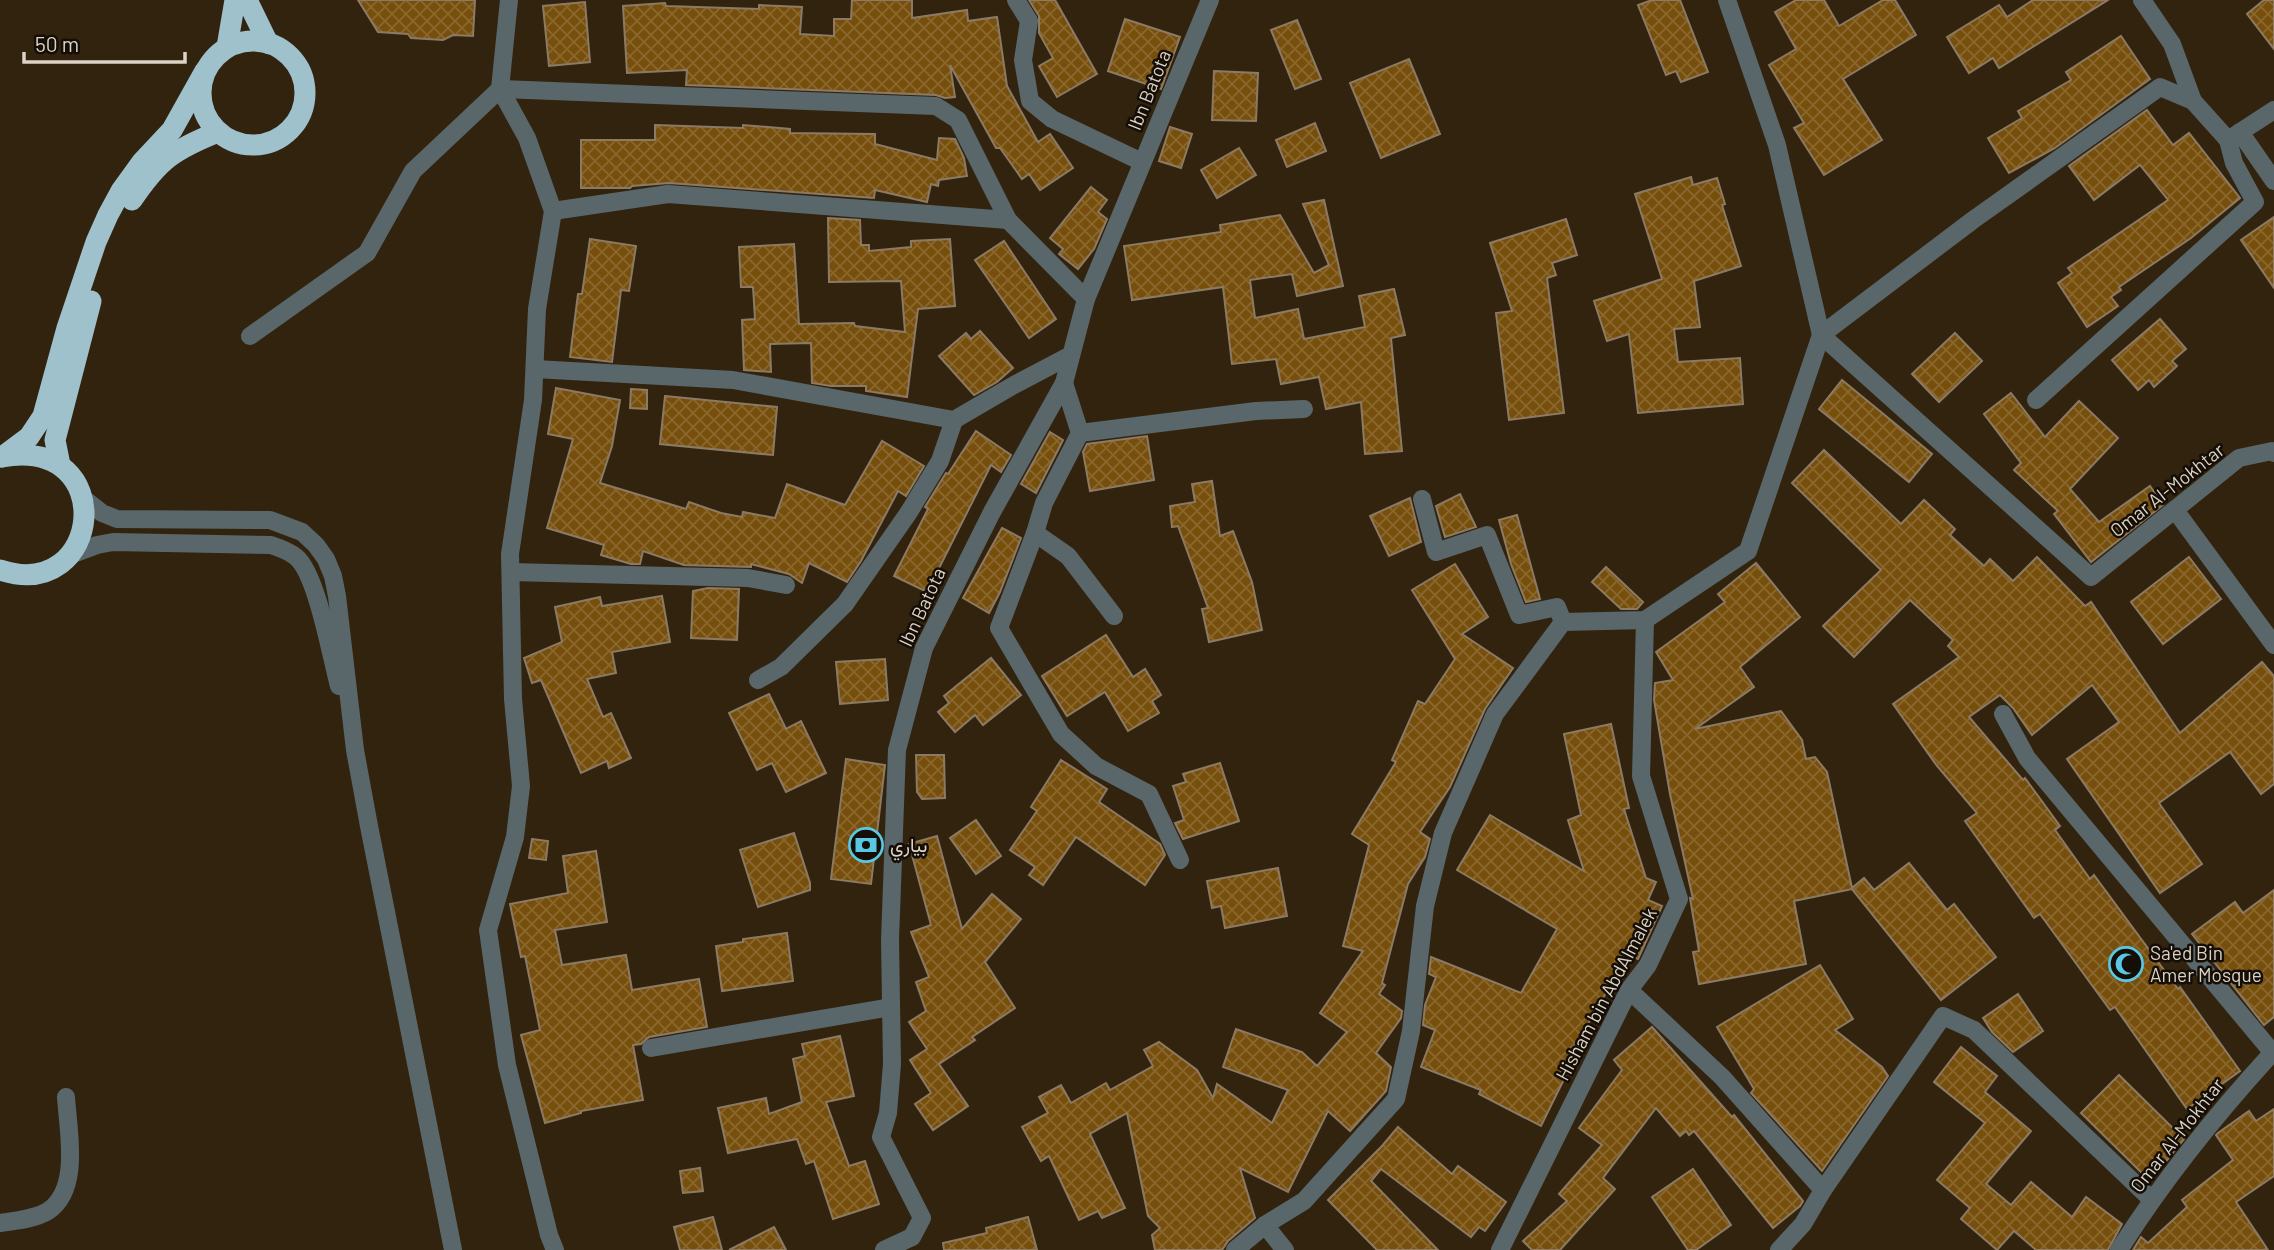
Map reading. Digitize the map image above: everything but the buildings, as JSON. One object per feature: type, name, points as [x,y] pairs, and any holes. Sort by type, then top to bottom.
[{"type":"highway","points":[[227,47],[235,0]]},
{"type":"highway","points":[[247,0],[268,43]]},
{"type":"highway","points":[[1,458],[29,437],[43,416],[67,328],[108,215],[142,162],[172,130],[205,71],[214,58],[227,47],[242,42],[259,41],[289,54],[299,67],[306,91],[302,116],[292,130],[279,140],[263,146],[247,146],[231,141],[218,132],[207,119],[201,104],[205,71]]},
{"type":"highway","points":[[60,466],[55,440],[84,324],[108,246],[126,209],[163,160],[182,147],[218,132]]},
{"type":"highway","points":[[0,591],[54,568],[70,555],[80,538],[85,518],[83,498],[74,480],[60,466],[42,456],[22,454],[1,458]]},
{"type":"highway","points":[[0,570],[15,575],[36,575]]},
{"type":"street","points":[[509,0],[500,89],[527,138],[553,211],[537,309],[533,400],[510,554],[513,699],[521,786],[514,836],[488,930],[507,1065],[555,1250]]},
{"type":"street","points":[[1016,0],[1030,21],[1023,60],[1030,102],[1052,118],[1142,162]]},
{"type":"street","name":"Ibn Batota","points":[[884,1250],[912,1237],[922,1218],[881,1137],[888,1114],[892,1064],[890,940],[897,750],[920,661],[992,512],[1064,383],[1086,299],[1210,0]]},
{"type":"street","points":[[1563,622],[1645,620],[1748,551],[1821,335],[1777,145],[1727,0]]},
{"type":"street","points":[[2142,0],[2172,44],[2193,101]]},
{"type":"street","points":[[1821,335],[1973,220],[2160,88],[2193,101],[2234,136],[2274,181]]},
{"type":"street","points":[[250,336],[367,253],[413,170],[500,89],[936,106],[958,120],[1008,220],[1086,299]]},
{"type":"street","points":[[2234,136],[2274,110]]},
{"type":"street","points":[[2036,400],[2255,202],[2234,163],[2234,136]]},
{"type":"street","points":[[553,211],[668,194],[1008,220]]},
{"type":"street","name":"Omar Al-Mokhtar","points":[[1821,335],[2091,576],[2239,458],[2272,451],[2274,453]]},
{"type":"street","points":[[535,369],[733,380],[954,420],[1071,355]]},
{"type":"street","points":[[1064,383],[1080,433],[1044,503],[999,628],[1061,734],[1096,766],[1149,793],[1180,860]]},
{"type":"street","points":[[1080,433],[1256,411],[1304,409]]},
{"type":"street","points":[[758,680],[781,667],[853,593],[909,512],[940,461],[954,420]]},
{"type":"street","points":[[83,498],[102,513],[117,519],[279,522],[302,532],[326,559],[333,576],[355,750]]},
{"type":"street","points":[[1422,499],[1436,552],[1487,535],[1519,615],[1558,607],[1563,622]]},
{"type":"street","points":[[2175,510],[2274,645]]},
{"type":"street","points":[[1035,533],[1069,556],[1114,616]]},
{"type":"street","points":[[70,555],[113,542],[271,545],[297,557],[306,570],[313,587],[355,750],[453,1250]]},
{"type":"street","points":[[511,572],[748,578],[786,585]]},
{"type":"street","name":"Hisham bin AbdAlmalek","points":[[1500,1250],[1629,990],[1648,965],[1679,900],[1641,776],[1645,620]]},
{"type":"street","points":[[1235,1250],[1265,1225],[1304,1201],[1396,1099],[1411,1031],[1425,906],[1443,833],[1494,714],[1563,622]]},
{"type":"street","points":[[2003,714],[2027,758],[2273,1052]]},
{"type":"street","points":[[1629,990],[1722,1077],[1823,1190]]},
{"type":"street","points":[[651,1048],[891,1007]]},
{"type":"street","points":[[1779,1250],[1803,1224],[1823,1190],[1943,1016],[1974,1030],[2151,1199]]},
{"type":"street","name":"Omar Al-Mokhtar","points":[[2119,1250],[2151,1199],[2234,1095],[2273,1052]]},
{"type":"street","points":[[0,1223],[17,1221],[48,1211],[63,1194],[71,1176],[66,1097]]},
{"type":"street","points":[[1265,1225],[1285,1250]]},
{"type":"place","name":"بياري","points":[[866,845]]},
{"type":"place","name":"Sa'ed Bin Amer Mosque","points":[[2126,964]]}]
